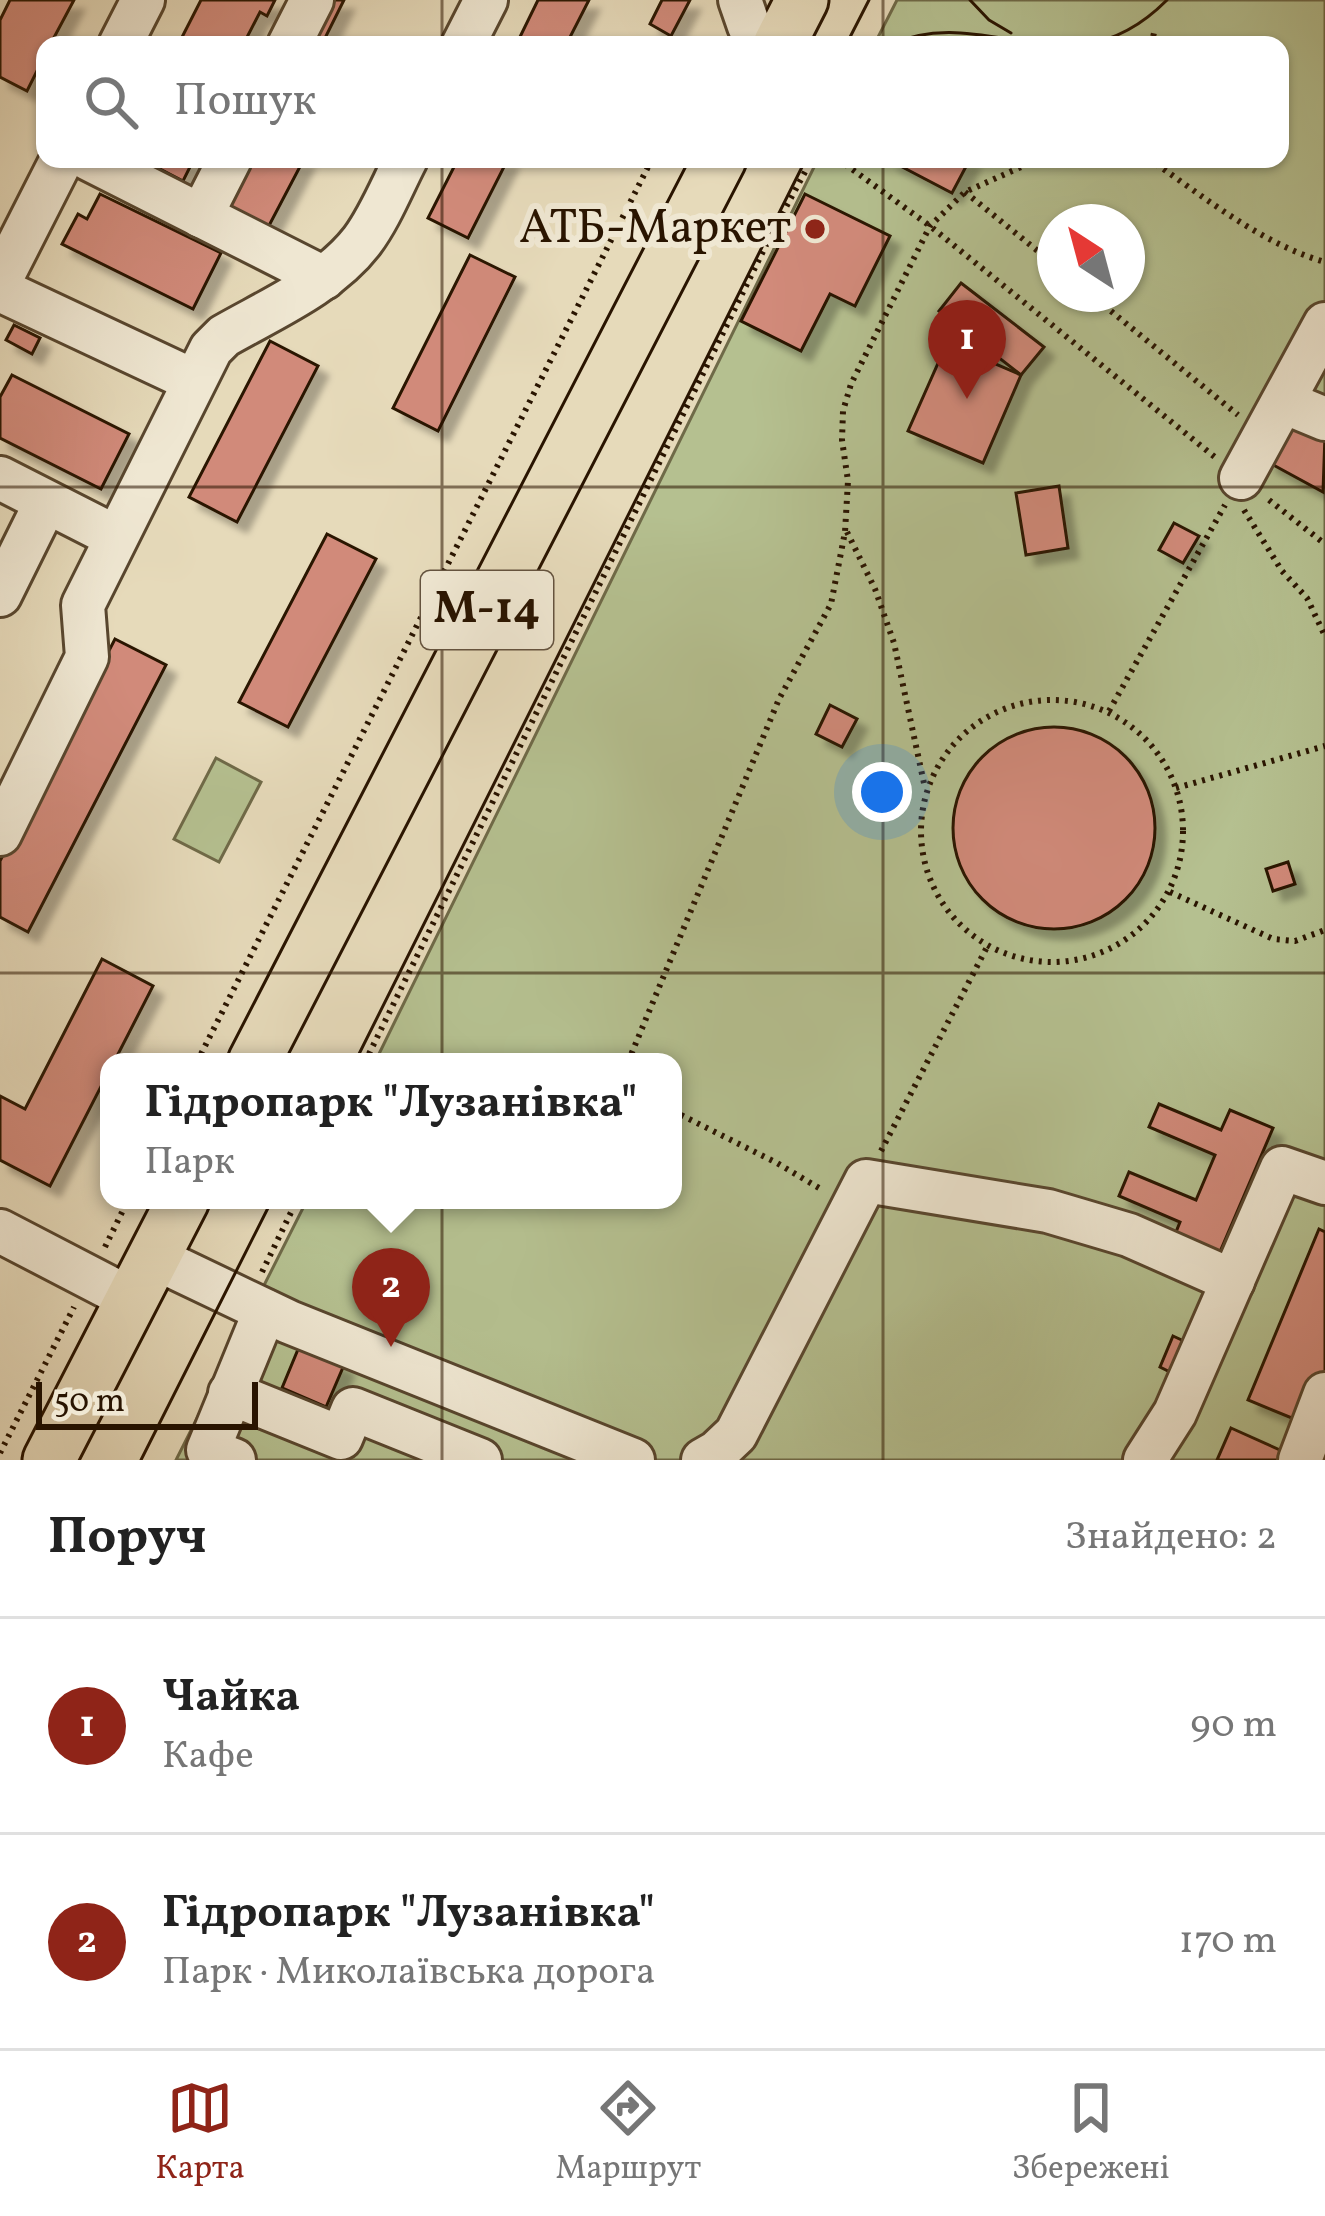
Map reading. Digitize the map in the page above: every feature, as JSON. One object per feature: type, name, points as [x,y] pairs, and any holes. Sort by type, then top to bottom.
[{"type":"main road","points":[[784,36],[802,0]]},
{"type":"main road","name":"М-14","points":[[259,1053],[715,168]]},
{"type":"main road","points":[[49,1460],[124,1278],[176,1209]]},
{"type":"street","points":[[125,36],[143,0]]},
{"type":"street","points":[[294,36],[312,0]]},
{"type":"street","points":[[468,36],[486,0]]},
{"type":"street","points":[[740,0],[756,36]]},
{"type":"street","points":[[58,168],[0,285],[194,381]]},
{"type":"street","points":[[107,168],[324,278]]},
{"type":"street","points":[[201,216],[225,168]]},
{"type":"street","points":[[5,812],[87,658],[83,605],[211,350],[224,336],[343,263],[370,230],[401,168]]},
{"type":"street","points":[[1241,478],[1325,324]]},
{"type":"street","points":[[1274,419],[1325,419]]},
{"type":"street","points":[[0,478],[116,537]]},
{"type":"street","points":[[0,596],[46,502]]},
{"type":"street","points":[[1145,1460],[1175,1413],[1282,1168],[1325,1183]]},
{"type":"street","points":[[703,1460],[736,1434],[858,1195],[1048,1211],[1129,1235],[1233,1281]]},
{"type":"street","points":[[0,1231],[124,1278],[265,1310],[634,1460]]},
{"type":"street","points":[[234,1460],[208,1450],[265,1310]]},
{"type":"street","points":[[230,1393],[341,1438],[352,1409],[480,1460]]},
{"type":"street","points":[[1300,1460],[1325,1394]]},
{"type":"path","points":[[202,1053],[647,168]]},
{"type":"path","points":[[369,1053],[807,168]]},
{"type":"path","points":[[850,168],[930,226],[1325,544]]},
{"type":"path","points":[[632,1053],[779,699],[831,604],[845,529],[848,481],[843,411],[850,384],[930,226],[965,192],[1019,168]]},
{"type":"path","points":[[1162,168],[1228,214],[1288,248],[1325,262]]},
{"type":"path","points":[[965,192],[1037,250]]},
{"type":"path","points":[[1116,312],[1274,419]]},
{"type":"path","points":[[1109,711],[1233,492],[1282,571],[1307,598],[1325,636]]},
{"type":"path","points":[[845,529],[894,643],[926,792]]},
{"type":"path","points":[[1065,699],[1109,711],[1144,735],[1170,769],[1183,809],[1184,851],[1170,892],[1145,926],[1110,950],[1069,962],[1027,962],[987,947],[952,918],[929,880],[920,836],[926,792],[946,752],[979,721],[1021,703],[1065,699]]},
{"type":"path","points":[[1176,788],[1325,746]]},
{"type":"path","points":[[1170,892],[1273,939],[1295,941],[1325,930]]},
{"type":"path","points":[[682,1116],[777,1163],[858,1195],[987,947]]},
{"type":"path","points":[[0,1453],[124,1278],[128,1209]]},
{"type":"green space","points":[[897,0],[1325,0],[1325,1394],[1300,1460],[176,1460],[302,1209],[682,1209],[682,1053],[379,1053],[814,168],[1289,168],[1289,36],[879,36]]},
{"type":"green space","points":[[216,758],[261,782],[219,862],[174,839]]},
{"type":"building","points":[[10,0],[74,0],[55,36],[36,36],[36,73],[27,91],[0,77],[0,20]]},
{"type":"building","points":[[201,0],[275,0],[267,16],[260,12],[248,36],[183,36]]},
{"type":"building","points":[[323,0],[344,0],[326,36],[305,36]]},
{"type":"building","points":[[538,0],[589,0],[571,36],[520,36]]},
{"type":"building","points":[[662,0],[690,0],[671,36],[650,24]]},
{"type":"building","points":[[158,168],[190,168],[183,181]]},
{"type":"building","points":[[239,168],[299,168],[263,237],[216,213]]},
{"type":"building","points":[[453,168],[503,168],[468,238],[428,218]]},
{"type":"building","points":[[904,168],[965,168],[952,193]]},
{"type":"building","points":[[100,194],[221,253],[193,309],[62,244],[78,214],[87,219]]},
{"type":"building","points":[[805,194],[890,236],[855,306],[830,294],[801,351],[741,321]]},
{"type":"building","points":[[470,255],[515,277],[438,431],[393,408]]},
{"type":"building","points":[[961,283],[1044,347],[1021,375],[939,311]]},
{"type":"building","points":[[14,325],[40,338],[32,354],[6,340]]},
{"type":"building","points":[[270,341],[318,366],[237,522],[189,497]]},
{"type":"building","points":[[947,343],[1021,375],[983,463],[908,431]]},
{"type":"building","points":[[12,375],[129,434],[101,489],[0,438],[0,397]]},
{"type":"building","points":[[1290,416],[1325,435],[1323,492],[1266,461]]},
{"type":"building","points":[[1059,486],[1068,548],[1026,555],[1016,493]]},
{"type":"building","points":[[1174,523],[1199,536],[1183,563],[1159,550]]},
{"type":"building","points":[[327,534],[376,559],[288,727],[239,702]]},
{"type":"building","points":[[115,639],[166,665],[28,932],[0,917],[0,861]]},
{"type":"building","points":[[830,705],[857,719],[842,747],[816,734]]},
{"type":"building","points":[[1054,727],[1093,735],[1125,757],[1147,789],[1155,828],[1147,867],[1125,899],[1093,921],[1054,929],[1015,921],[983,899],[961,867],[953,828],[961,789],[983,757],[1015,735]]},
{"type":"building","points":[[1288,862],[1295,884],[1273,891],[1266,869]]},
{"type":"building","points":[[102,959],[153,986],[119,1053],[100,1053],[100,1089],[50,1186],[0,1160],[0,1096],[25,1109]]},
{"type":"building","points":[[1159,1104],[1221,1130],[1230,1110],[1273,1128],[1216,1261],[1172,1242],[1180,1222],[1119,1196],[1129,1172],[1196,1200],[1215,1155],[1149,1127]]},
{"type":"building","points":[[1319,1229],[1325,1232],[1325,1372],[1304,1423],[1248,1400]]},
{"type":"building","points":[[1173,1336],[1188,1343],[1174,1374],[1160,1367]]},
{"type":"building","points":[[299,1347],[344,1365],[326,1407],[282,1388]]},
{"type":"building","points":[[1231,1428],[1291,1455],[1289,1460],[1217,1460]]},
{"type":"tram line","points":[[851,36],[869,0]]},
{"type":"tram line","points":[[970,0],[989,20],[1011,33]]},
{"type":"tram line","points":[[1111,36],[1131,28],[1167,0]]},
{"type":"tram line","points":[[918,36],[983,36]]},
{"type":"tram line","points":[[359,1053],[802,168]]},
{"type":"tram line","points":[[141,1460],[267,1209]]},
{"type":"place","name":"АТБ-Маркет","points":[[815,229]]},
{"type":"place","name":"Чайка","points":[[967,399]]},
{"type":"place","name":"Гідропарк \"Лузанівка\"","points":[[391,1347]]}]
